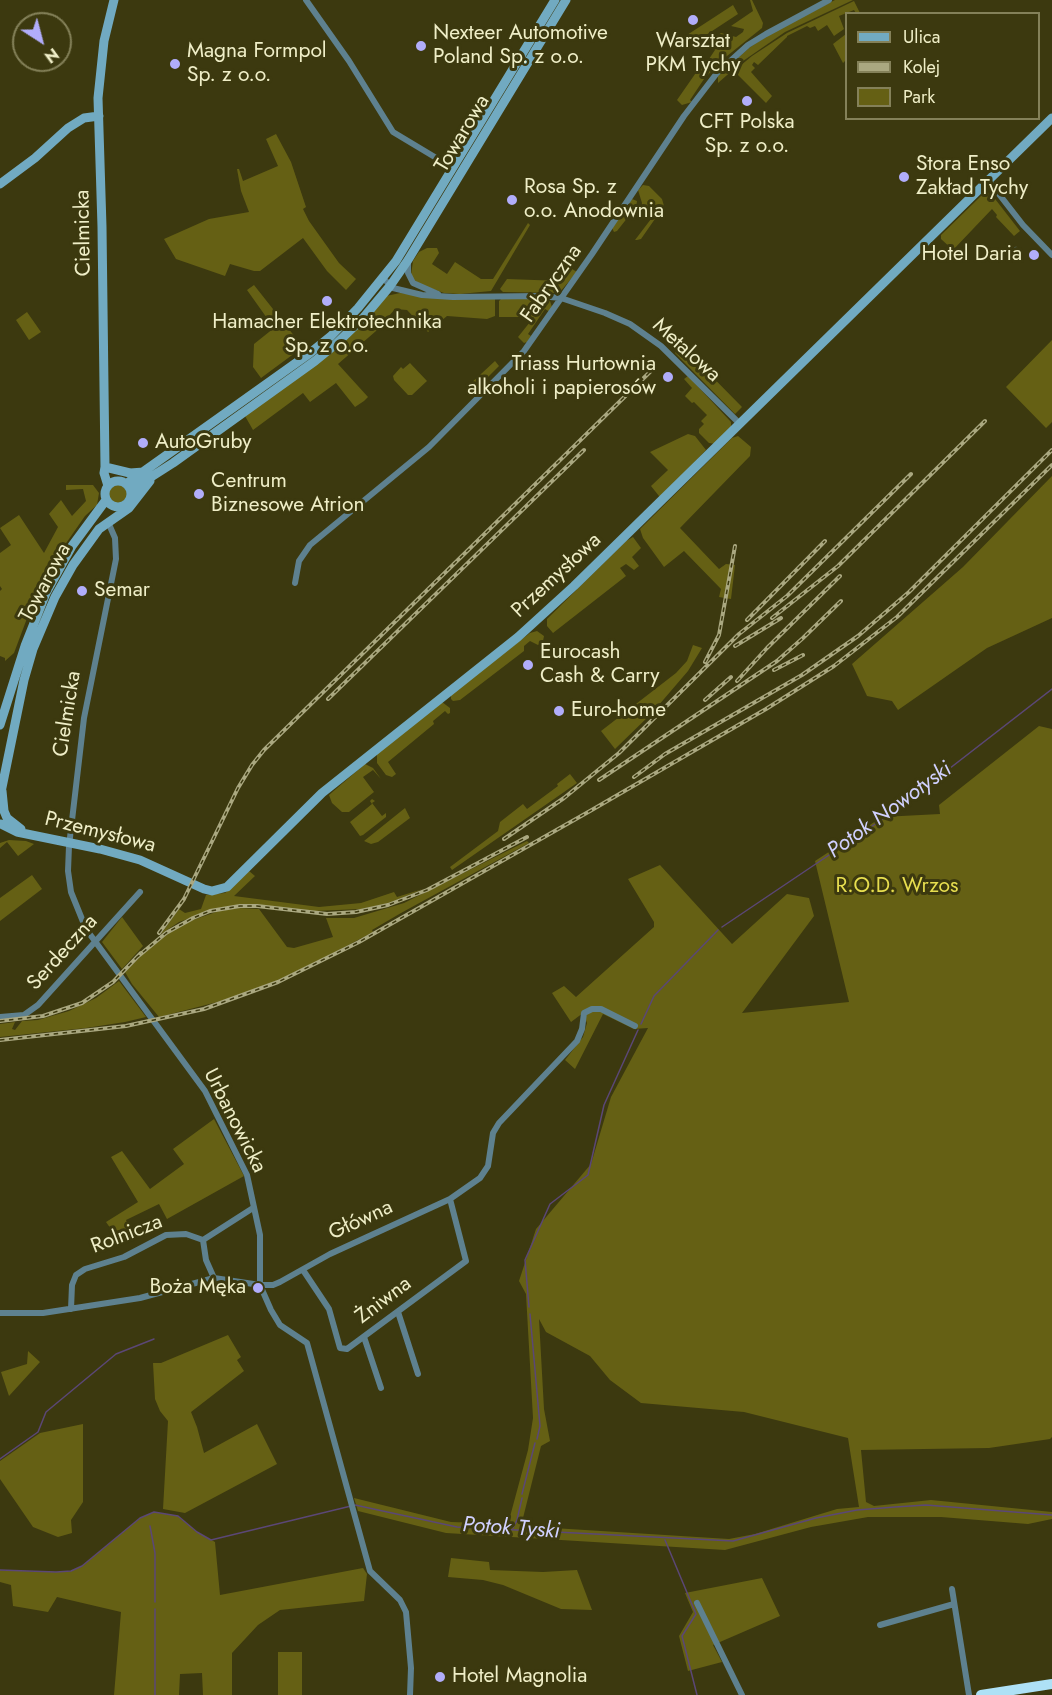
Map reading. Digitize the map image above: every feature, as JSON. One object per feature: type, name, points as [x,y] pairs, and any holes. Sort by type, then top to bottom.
[{"type":"highway","points":[[981,1695],[1051,1686]]},
{"type":"street","name":"Cielmicka","points":[[111,484],[104,473],[99,116],[101,65],[114,0]]},
{"type":"street","points":[[306,0],[349,61],[393,132],[453,168]]},
{"type":"street","name":"Towarowa","points":[[128,489],[148,474],[182,457],[322,355],[351,330],[408,260],[555,0]]},
{"type":"street","name":"Towarowa","points":[[387,283],[453,168],[566,0]]},
{"type":"street","name":"Fabryczna","points":[[295,583],[299,561],[310,545],[429,447],[524,351],[684,116],[717,74],[748,45],[830,0]]},
{"type":"street","points":[[0,184],[26,167],[68,128],[84,118],[99,116]]},
{"type":"street","name":"Przemysłowa","points":[[0,822],[17,831],[140,860],[204,890],[219,891],[227,887],[322,793],[518,637],[616,546],[1052,118]]},
{"type":"street","points":[[988,180],[1023,225],[1052,255]]},
{"type":"street","points":[[408,260],[408,273],[413,283],[441,295]]},
{"type":"street","name":"Metalowa","points":[[387,283],[395,289],[422,295],[561,298],[611,315],[642,332],[661,346],[740,424]]},
{"type":"street","points":[[105,466],[130,473],[148,474]]},
{"type":"street","name":"Towarowa","points":[[1,794],[24,680],[33,649],[60,588],[73,565],[99,529],[129,508],[148,474]]},
{"type":"street","points":[[120,482],[128,489],[126,504],[110,503],[105,493],[111,484],[120,482]]},
{"type":"street","name":"Towarowa","points":[[99,529],[110,503]]},
{"type":"street","name":"Towarowa","points":[[0,725],[25,646],[46,593],[72,546],[110,503]]},
{"type":"street","name":"Cielmicka","points":[[70,843],[85,710],[116,560],[115,538],[108,522]]},
{"type":"street","points":[[1,794],[7,818],[29,834]]},
{"type":"street","points":[[0,822],[0,831]]},
{"type":"street","name":"Przemysłowa","points":[[0,831],[17,831]]},
{"type":"street","name":"Urbanowicka","points":[[70,843],[68,872],[70,892],[84,924],[205,1091],[247,1175],[260,1239],[260,1284],[280,1325],[308,1343],[370,1571],[400,1600],[406,1612],[411,1668],[410,1695]]},
{"type":"street","name":"Serdeczna","points":[[0,1017],[24,1015],[31,1011],[140,892]]},
{"type":"street","name":"Główna","points":[[0,1313],[43,1313],[140,1298],[214,1278],[260,1284],[277,1283],[330,1254],[450,1199],[480,1178],[488,1166],[493,1133],[577,1041],[582,1029],[584,1012],[601,1009],[635,1026]]},
{"type":"street","name":"Żniwna","points":[[303,1270],[329,1309],[340,1348],[347,1349],[466,1261],[450,1199]]},
{"type":"street","points":[[214,1278],[206,1260],[203,1240],[253,1208]]},
{"type":"street","name":"Rolnicza","points":[[71,1309],[72,1284],[76,1275],[85,1269],[124,1257],[166,1235],[186,1234],[203,1240]]},
{"type":"street","points":[[398,1312],[418,1374]]},
{"type":"street","points":[[364,1337],[381,1388]]},
{"type":"street","points":[[952,1589],[969,1695]]},
{"type":"street","points":[[697,1603],[742,1695]]},
{"type":"street","points":[[880,1625],[954,1604]]},
{"type":"green space","points":[[750,0],[763,23],[762,28],[722,60],[704,79],[690,100],[692,102],[682,105],[677,100],[702,64],[705,65],[715,50],[706,43],[721,33],[736,37],[743,32],[744,29],[731,26],[753,11]]},
{"type":"green space","points":[[835,0],[853,0],[785,32],[743,61],[718,83],[718,76],[749,48],[771,33]]},
{"type":"green space","points":[[854,1],[860,12],[854,10],[839,16],[844,29],[834,36],[827,25],[818,31],[815,26],[810,28],[807,26],[787,36],[758,65],[754,62],[752,65],[755,68],[751,72],[772,96],[766,103],[734,71],[787,33]]},
{"type":"green space","points":[[733,5],[738,14],[703,37],[694,49],[687,35]]},
{"type":"green space","points":[[845,35],[845,61],[843,63],[833,44]]},
{"type":"green space","points":[[276,134],[291,162],[306,207],[303,209],[309,221],[339,263],[356,279],[346,290],[327,271],[303,238],[260,271],[230,264],[225,276],[176,259],[164,239],[209,219],[249,212],[241,191],[237,169],[243,181],[278,166],[266,139]]},
{"type":"green space","points":[[643,185],[649,186],[662,199],[664,206],[641,239],[635,240],[651,219],[640,210],[642,203],[638,190]]},
{"type":"green space","points":[[987,192],[992,195],[1020,231],[1014,236],[996,217],[992,209],[953,250],[941,239],[941,235]]},
{"type":"green space","points":[[632,199],[637,201],[636,207],[614,232],[612,228]]},
{"type":"green space","points":[[528,223],[530,225],[491,291],[444,293],[421,285],[411,275],[413,261],[419,252],[427,248],[437,248],[439,253],[432,264],[447,274],[455,262],[481,279],[493,279]]},
{"type":"green space","points":[[572,269],[577,272],[559,293],[503,292],[500,289],[507,279],[562,281]]},
{"type":"green space","points":[[254,285],[303,347],[261,378],[253,367],[254,344],[274,328],[247,290]]},
{"type":"green space","points":[[400,293],[495,299],[495,316],[487,319],[447,316],[428,332],[407,310],[395,309],[376,331],[338,364],[368,397],[364,401],[355,407],[336,383],[310,402],[303,393],[253,430],[245,416],[386,296]]},
{"type":"green space","points":[[502,298],[546,299],[550,301],[552,307],[550,312],[545,309],[528,334],[531,336],[524,343],[518,337],[534,317],[499,317],[499,301]]},
{"type":"green space","points":[[27,312],[41,332],[29,340],[16,320]]},
{"type":"green space","points":[[1052,340],[1052,422],[1046,428],[1006,387]]},
{"type":"green space","points":[[681,345],[742,407],[735,414],[675,353]]},
{"type":"green space","points":[[495,361],[499,366],[473,392],[468,386]]},
{"type":"green space","points":[[410,363],[427,381],[412,395],[408,395],[393,376],[401,367],[403,369]]},
{"type":"green space","points":[[688,376],[731,422],[731,427],[716,444],[709,443],[699,433],[699,429],[704,424],[701,421],[707,415],[685,396],[692,388],[684,379]]},
{"type":"green space","points":[[688,434],[695,436],[706,450],[662,496],[659,496],[651,486],[668,470],[650,452]]},
{"type":"green space","points":[[738,436],[751,447],[750,456],[680,528],[719,569],[726,564],[735,565],[731,599],[719,597],[721,589],[684,551],[664,567],[643,538],[640,529],[732,438]]},
{"type":"green space","points":[[1052,476],[1052,618],[987,648],[898,710],[892,701],[867,696],[852,664],[963,567]]},
{"type":"green space","points":[[66,485],[93,485],[99,493],[97,505],[85,516],[53,562],[35,597],[14,653],[5,661],[5,658],[0,656],[0,591],[2,589],[0,586],[0,553],[11,545],[0,528],[19,515],[44,553],[58,527],[49,514],[61,500],[72,516],[86,501],[83,489],[66,490]]},
{"type":"green space","points":[[114,485],[122,485],[127,490],[125,501],[114,503],[109,498],[109,490]]},
{"type":"green space","points":[[633,537],[641,548],[632,557],[639,566],[634,570],[626,564],[620,568],[626,576],[553,633],[547,626],[547,619],[626,541]]},
{"type":"green space","points":[[537,631],[544,636],[543,641],[538,645],[530,641],[524,646],[524,651],[460,700],[451,699],[451,694],[530,633]]},
{"type":"green space","points":[[693,645],[702,648],[688,671],[652,713],[615,749],[601,731],[676,673],[687,661]]},
{"type":"green space","points":[[442,702],[450,708],[450,713],[445,711],[433,721],[434,724],[388,762],[396,774],[392,777],[386,775],[377,763],[377,753]]},
{"type":"green space","name":"R.O.D. Wrzos","points":[[1039,726],[1052,729],[1052,1437],[989,1448],[861,1450],[866,1502],[874,1506],[931,1500],[1052,1512],[1052,1519],[1028,1524],[941,1517],[868,1517],[811,1527],[725,1550],[446,1533],[358,1511],[354,1498],[451,1522],[508,1524],[528,1450],[533,1418],[526,1294],[519,1281],[536,1229],[591,1164],[611,1097],[648,1028],[634,1029],[603,1014],[575,1069],[565,1060],[583,1037],[587,1023],[583,1013],[571,1022],[552,993],[564,986],[576,997],[654,927],[654,922],[628,879],[660,865],[732,944],[787,894],[809,898],[814,916],[742,1013],[849,1002],[815,861],[882,817],[940,814],[939,805]],"holes":[[[539,1319],[546,1332],[590,1356],[610,1380],[641,1403],[744,1412],[848,1438],[859,1507],[837,1509],[755,1534],[729,1539],[521,1526],[541,1446],[550,1441],[544,1409]]]},
{"type":"green space","points":[[365,764],[373,768],[381,779],[373,770],[363,777],[374,792],[349,812],[342,812],[332,803],[329,795]]},
{"type":"green space","points":[[570,774],[577,783],[452,870],[450,867],[498,831],[500,822],[523,804],[527,809]]},
{"type":"green space","points":[[372,799],[375,801],[372,803],[382,816],[386,813],[386,817],[360,836],[350,822],[372,804],[370,801]]},
{"type":"green space","points":[[405,808],[410,818],[378,842],[371,844],[364,841]]},
{"type":"green space","points":[[9,840],[34,844],[18,856],[7,842],[0,848],[0,843]]},
{"type":"green space","points":[[527,841],[529,843],[324,958],[272,983],[229,999],[159,1017],[125,972],[171,931],[187,922],[219,911],[239,908],[259,909],[287,947],[294,948],[333,937],[326,918],[354,918],[404,903]]},
{"type":"green space","points":[[249,871],[255,876],[234,896],[319,907],[361,903],[394,892],[397,897],[423,889],[389,903],[361,909],[314,911],[242,905],[218,908],[179,922],[161,934],[179,909],[185,913],[201,909],[206,895],[225,893]]},
{"type":"green space","points":[[32,875],[42,889],[0,921],[0,898]]},
{"type":"green space","points":[[122,917],[143,946],[122,969],[102,942]]},
{"type":"green space","points":[[119,981],[146,1017],[86,1028],[0,1037],[0,1024],[15,1022],[12,1029],[15,1030],[22,1021],[38,1020],[69,1011],[96,998]]},
{"type":"green space","points":[[214,1119],[244,1176],[167,1219],[159,1204],[126,1220],[133,1235],[120,1242],[106,1222],[138,1202],[111,1157],[122,1151],[150,1189],[184,1164],[173,1149]]},
{"type":"green space","points":[[228,1335],[241,1357],[237,1360],[244,1371],[191,1412],[204,1453],[257,1424],[277,1464],[185,1513],[163,1509],[168,1421],[160,1411],[155,1399],[153,1363],[161,1363]]},
{"type":"green space","points":[[28,1351],[40,1362],[9,1396],[1,1372],[27,1364]]},
{"type":"green space","points":[[83,1424],[83,1502],[71,1520],[72,1533],[58,1537],[33,1527],[0,1479],[0,1461],[40,1433]]},
{"type":"green space","points":[[154,1512],[178,1516],[197,1532],[215,1542],[220,1595],[363,1568],[367,1574],[364,1601],[280,1610],[258,1625],[232,1653],[232,1695],[203,1695],[202,1673],[180,1674],[179,1695],[114,1695],[121,1612],[57,1597],[48,1612],[13,1606],[11,1585],[0,1582],[0,1570],[71,1571],[82,1566],[140,1518]]},
{"type":"green space","points":[[451,1558],[489,1562],[490,1570],[543,1572],[577,1570],[592,1610],[561,1609],[503,1585],[483,1580],[448,1577]]},
{"type":"green space","points":[[762,1578],[780,1616],[713,1645],[722,1662],[688,1671],[679,1636],[693,1612],[685,1593]]},
{"type":"green space","points":[[278,1652],[302,1652],[302,1695],[278,1695]]},
{"type":"waterway","name":"Potok Nowotyski","points":[[722,927],[896,810],[1052,689]]},
{"type":"waterway","points":[[641,1024],[654,996],[718,930]]},
{"type":"waterway","points":[[529,1307],[525,1260],[550,1204],[588,1175],[604,1105],[638,1030]]},
{"type":"waterway","points":[[530,1314],[540,1426],[537,1439]]},
{"type":"waterway","points":[[0,1459],[38,1432],[46,1412],[116,1354],[154,1339]]},
{"type":"waterway","points":[[522,1494],[535,1443]]},
{"type":"waterway","points":[[513,1528],[522,1498]]},
{"type":"waterway","name":"Potok Tyski","points":[[355,1505],[457,1527],[733,1541],[816,1518],[857,1510],[926,1505],[1052,1515]]},
{"type":"waterway","name":"Potok Tyski","points":[[0,1570],[71,1571],[82,1566],[140,1518],[154,1512],[178,1516],[211,1540],[351,1506]]},
{"type":"waterway","points":[[150,1526],[155,1553],[155,1602]]},
{"type":"waterway","points":[[665,1540],[696,1614],[682,1636],[697,1695]]},
{"type":"waterway","points":[[155,1609],[155,1695]]},
{"type":"railway","points":[[159,933],[184,899],[238,788],[264,750],[655,367]]},
{"type":"railway","points":[[772,618],[838,566],[985,421]]},
{"type":"railway","points":[[328,699],[584,450]]},
{"type":"railway","points":[[634,777],[665,754],[802,675],[858,636],[909,592],[1052,450]]},
{"type":"railway","points":[[0,1040],[126,1026],[204,1009],[278,982],[359,942],[766,709],[834,666],[897,617],[1052,465]]},
{"type":"railway","points":[[504,839],[564,798],[619,753],[739,634],[787,596],[911,474]]},
{"type":"railway","points":[[747,620],[825,541]]},
{"type":"railway","points":[[705,662],[719,635],[735,546]]},
{"type":"railway","points":[[737,681],[840,576]]},
{"type":"railway","points":[[599,780],[777,661],[841,601]]},
{"type":"railway","points":[[735,646],[781,618]]},
{"type":"railway","points":[[774,670],[803,655]]},
{"type":"railway","points":[[705,700],[731,677]]},
{"type":"railway","points":[[136,958],[166,933],[210,911],[257,906],[327,914],[356,912],[388,905],[427,890],[527,837]]},
{"type":"railway","points":[[0,1021],[43,1016],[82,1003],[113,982],[141,953]]},
{"type":"place","name":"Warsztat PKM Tychy","points":[[693,20]]},
{"type":"place","name":"Nexteer Automotive Poland Sp. z o.o.","points":[[421,46]]},
{"type":"place","name":"Magna Formpol Sp. z o.o.","points":[[175,64]]},
{"type":"place","name":"CFT Polska Sp. z o.o.","points":[[747,101]]},
{"type":"place","name":"Stora Enso Zakład Tychy","points":[[904,177]]},
{"type":"place","name":"Rosa Sp. z o.o. Anodownia","points":[[512,200]]},
{"type":"place","name":"Hotel Daria","points":[[1034,255]]},
{"type":"place","name":"Hamacher Elektrotechnika Sp. z o.o.","points":[[327,301]]},
{"type":"place","name":"Triass Hurtownia alkoholi i papierosów","points":[[668,377]]},
{"type":"place","name":"AutoGruby","points":[[143,443]]},
{"type":"place","name":"Centrum Biznesowe Atrion","points":[[199,494]]},
{"type":"place","name":"Semar","points":[[82,591]]},
{"type":"place","name":"Eurocash Cash & Carry","points":[[528,665]]},
{"type":"place","name":"Euro-home","points":[[559,711]]},
{"type":"place","name":"Boża Męka","points":[[258,1288]]},
{"type":"place","name":"Hotel Magnolia","points":[[440,1677]]}]
